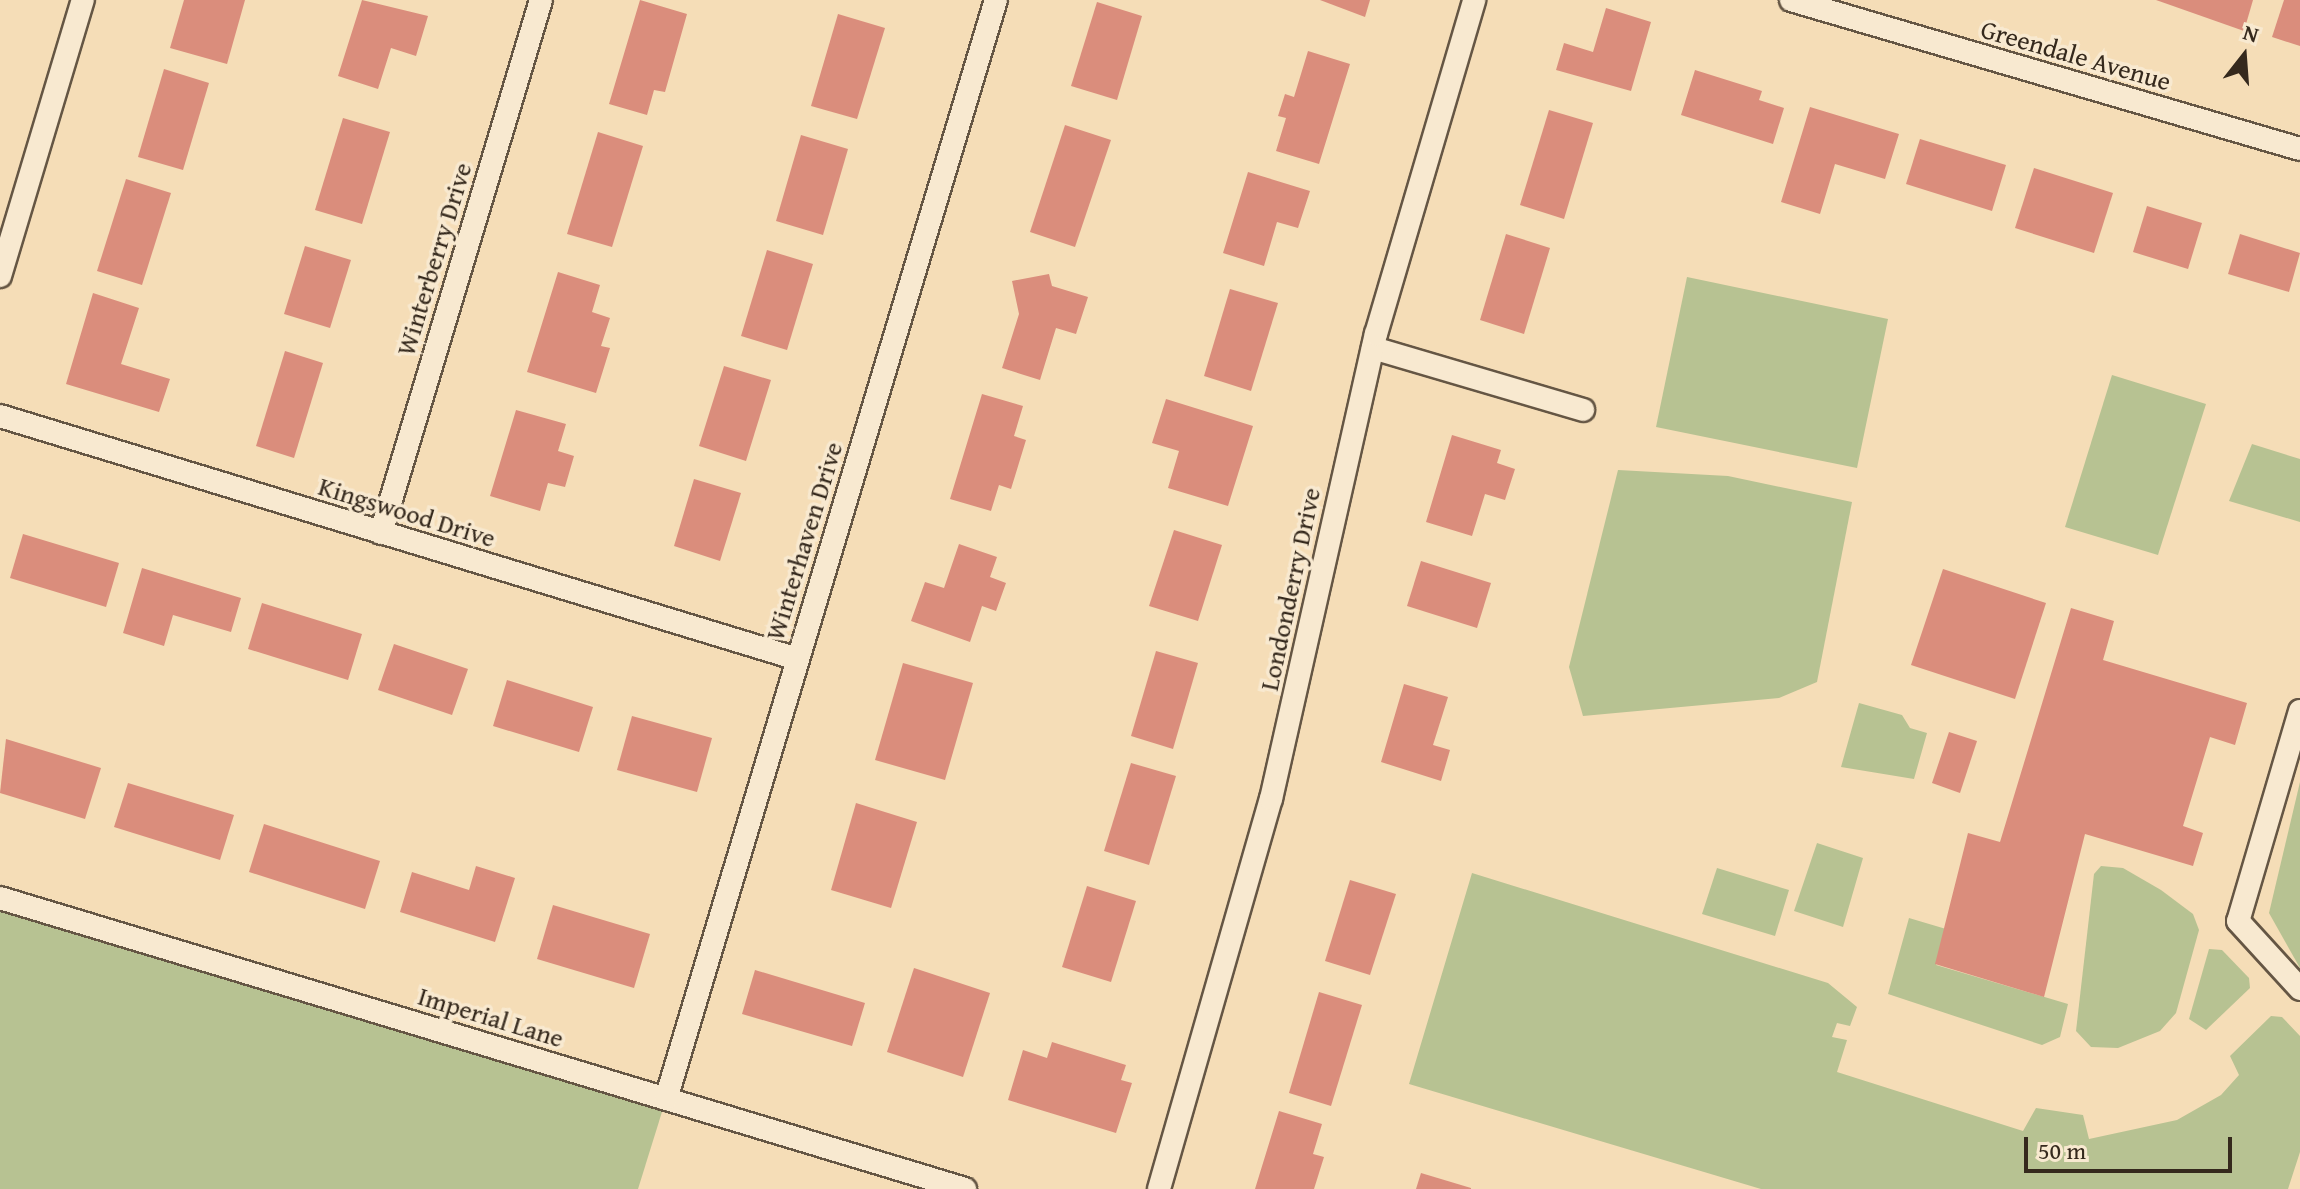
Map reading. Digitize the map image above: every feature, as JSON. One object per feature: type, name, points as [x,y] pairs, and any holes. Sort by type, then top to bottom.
[{"type":"street","points":[[0,276],[83,0]]},
{"type":"street","name":"Winterberry Drive","points":[[381,533],[541,0]]},
{"type":"street","name":"Winterhaven Drive","points":[[666,1099],[996,0]]},
{"type":"street","name":"Londonderry Drive","points":[[1159,1189],[1271,799],[1373,348],[1474,0]]},
{"type":"street","name":"Greendale Avenue","points":[[1791,0],[2300,149]]},
{"type":"street","points":[[1373,348],[1583,410]]},
{"type":"street","name":"Kingswood Drive","points":[[0,416],[798,659]]},
{"type":"street","points":[[2300,711],[2238,921],[2300,989]]},
{"type":"street","name":"Imperial Lane","points":[[0,898],[666,1099],[905,1180],[965,1189]]},
{"type":"green space","points":[[1687,277],[1888,319],[1857,468],[1656,427]]},
{"type":"green space","points":[[2112,375],[2206,404],[2158,555],[2065,527]]},
{"type":"green space","points":[[2252,444],[2300,459],[2300,522],[2229,501]]},
{"type":"green space","points":[[1618,470],[1728,476],[1852,502],[1817,682],[1779,698],[1583,716],[1569,667]]},
{"type":"green space","points":[[1859,703],[1902,715],[1910,728],[1927,733],[1914,779],[1841,767]]},
{"type":"green space","points":[[2300,782],[2300,968],[2269,913]]},
{"type":"green space","points":[[1817,843],[1863,858],[1843,927],[1794,911]]},
{"type":"green space","points":[[2101,866],[2123,868],[2161,890],[2193,914],[2199,930],[2176,1013],[2160,1031],[2118,1048],[2091,1047],[2076,1031],[2094,874]]},
{"type":"green space","points":[[1717,868],[1789,890],[1775,936],[1702,914]]},
{"type":"green space","points":[[1472,873],[1828,983],[1857,1007],[1850,1026],[1837,1023],[1832,1037],[1847,1040],[1837,1072],[2023,1131],[2036,1108],[2083,1115],[2089,1139],[2177,1120],[2221,1095],[2239,1075],[2230,1056],[2271,1016],[2282,1017],[2300,1036],[2300,1152],[2288,1189],[1761,1189],[1409,1084]]},
{"type":"green space","points":[[0,898],[666,1099],[638,1189],[0,1189]]},
{"type":"green space","points":[[1909,918],[1946,929],[1936,965],[2068,1004],[2060,1037],[2042,1045],[1888,994]]},
{"type":"green space","points":[[2209,949],[2222,950],[2249,978],[2250,988],[2206,1030],[2189,1019]]},
{"type":"building","points":[[184,0],[245,0],[227,64],[170,48]]},
{"type":"building","points":[[362,0],[428,16],[416,56],[391,48],[378,89],[338,76]]},
{"type":"building","points":[[640,0],[687,14],[665,92],[654,90],[647,115],[609,104]]},
{"type":"building","points":[[1320,0],[1370,0],[1365,17]]},
{"type":"building","points":[[2156,0],[2253,0],[2244,31]]},
{"type":"building","points":[[2284,0],[2300,0],[2300,46],[2272,37]]},
{"type":"building","points":[[1097,2],[1142,16],[1117,100],[1071,86]]},
{"type":"building","points":[[1606,8],[1651,22],[1631,91],[1556,70],[1564,43],[1593,52]]},
{"type":"building","points":[[838,14],[885,28],[857,119],[811,106]]},
{"type":"building","points":[[1308,51],[1350,64],[1319,164],[1276,151],[1286,118],[1278,116],[1285,94],[1294,97]]},
{"type":"building","points":[[164,69],[209,83],[183,170],[138,157]]},
{"type":"building","points":[[1695,70],[1762,91],[1759,100],[1784,108],[1773,144],[1681,115]]},
{"type":"building","points":[[1810,107],[1899,134],[1885,179],[1835,164],[1820,214],[1781,202]]},
{"type":"building","points":[[1549,110],[1593,123],[1564,219],[1520,205]]},
{"type":"building","points":[[343,118],[390,132],[362,224],[315,210]]},
{"type":"building","points":[[1065,125],[1111,140],[1075,247],[1030,232]]},
{"type":"building","points":[[598,132],[643,146],[612,247],[567,234]]},
{"type":"building","points":[[801,135],[848,149],[823,235],[776,221]]},
{"type":"building","points":[[1920,139],[2006,165],[1992,211],[1906,184]]},
{"type":"building","points":[[2034,168],[2113,193],[2094,253],[2015,228]]},
{"type":"building","points":[[1248,172],[1310,191],[1298,228],[1277,222],[1264,266],[1223,253]]},
{"type":"building","points":[[126,179],[171,193],[142,285],[97,271]]},
{"type":"building","points":[[2147,206],[2202,223],[2188,269],[2133,252]]},
{"type":"building","points":[[1506,234],[1550,248],[1524,334],[1480,320]]},
{"type":"building","points":[[2240,234],[2300,253],[2289,292],[2228,274]]},
{"type":"building","points":[[305,246],[351,260],[330,328],[284,314]]},
{"type":"building","points":[[767,250],[813,264],[787,350],[741,336]]},
{"type":"building","points":[[558,272],[600,285],[592,312],[610,318],[601,346],[610,348],[596,393],[527,372]]},
{"type":"building","points":[[1049,274],[1052,286],[1088,297],[1076,334],[1056,328],[1040,380],[1002,368],[1019,314],[1012,281]]},
{"type":"building","points":[[1230,289],[1278,303],[1251,391],[1204,376]]},
{"type":"building","points":[[93,293],[139,308],[121,364],[170,379],[159,412],[66,384]]},
{"type":"building","points":[[285,351],[323,363],[294,458],[256,446]]},
{"type":"building","points":[[724,366],[771,380],[746,461],[699,446]]},
{"type":"building","points":[[982,394],[1023,406],[1014,436],[1026,440],[1011,489],[999,485],[991,511],[950,499]]},
{"type":"building","points":[[1166,399],[1253,426],[1228,506],[1168,488],[1179,451],[1152,443]]},
{"type":"building","points":[[516,410],[566,424],[558,451],[574,456],[565,487],[548,483],[540,511],[490,496]]},
{"type":"building","points":[[1452,435],[1501,450],[1497,463],[1515,469],[1505,500],[1485,494],[1472,536],[1426,522]]},
{"type":"building","points":[[694,479],[741,493],[720,561],[674,546]]},
{"type":"building","points":[[1174,530],[1222,545],[1198,621],[1149,606]]},
{"type":"building","points":[[23,534],[119,563],[106,607],[10,578]]},
{"type":"building","points":[[959,544],[997,557],[990,577],[1006,583],[996,611],[982,606],[970,642],[911,621],[925,582],[944,588]]},
{"type":"building","points":[[1421,561],[1491,583],[1477,628],[1407,606]]},
{"type":"building","points":[[142,568],[241,598],[231,632],[173,615],[164,646],[123,633]]},
{"type":"building","points":[[1943,569],[2046,603],[2015,699],[1911,665]]},
{"type":"building","points":[[262,603],[362,634],[348,680],[248,649]]},
{"type":"building","points":[[2071,608],[2114,621],[2103,660],[2247,703],[2235,745],[2210,737],[2183,826],[2203,833],[2193,866],[2085,834],[2044,997],[1935,964],[1968,833],[2000,842]]},
{"type":"building","points":[[394,644],[468,669],[452,715],[378,690]]},
{"type":"building","points":[[1156,651],[1198,663],[1173,749],[1131,736]]},
{"type":"building","points":[[903,663],[973,683],[945,780],[875,760]]},
{"type":"building","points":[[507,680],[593,707],[579,752],[493,726]]},
{"type":"building","points":[[1404,684],[1448,697],[1433,745],[1450,750],[1441,781],[1381,762]]},
{"type":"building","points":[[632,716],[712,738],[697,792],[617,770]]},
{"type":"building","points":[[1949,732],[1977,741],[1960,793],[1932,783]]},
{"type":"building","points":[[6,739],[101,768],[85,819],[0,793]]},
{"type":"building","points":[[1131,763],[1176,776],[1149,865],[1104,851]]},
{"type":"building","points":[[128,783],[234,815],[220,860],[114,827]]},
{"type":"building","points":[[856,803],[917,822],[891,908],[831,890]]},
{"type":"building","points":[[264,824],[380,861],[365,909],[249,872]]},
{"type":"building","points":[[476,866],[515,878],[495,942],[400,912],[412,872],[469,890]]},
{"type":"building","points":[[1350,880],[1396,894],[1370,975],[1325,961]]},
{"type":"building","points":[[1087,886],[1136,901],[1111,982],[1062,967]]},
{"type":"building","points":[[553,905],[650,934],[634,988],[537,959]]},
{"type":"building","points":[[914,968],[990,993],[963,1077],[887,1052]]},
{"type":"building","points":[[755,970],[865,1003],[852,1046],[742,1014]]},
{"type":"building","points":[[1319,992],[1362,1005],[1331,1106],[1289,1093]]},
{"type":"building","points":[[1052,1042],[1126,1065],[1121,1080],[1132,1083],[1116,1133],[1008,1100],[1023,1050],[1047,1058]]},
{"type":"building","points":[[1279,1111],[1322,1124],[1313,1154],[1324,1157],[1314,1189],[1255,1189]]},
{"type":"building","points":[[1421,1173],[1471,1188],[1471,1189],[1416,1189]]}]
